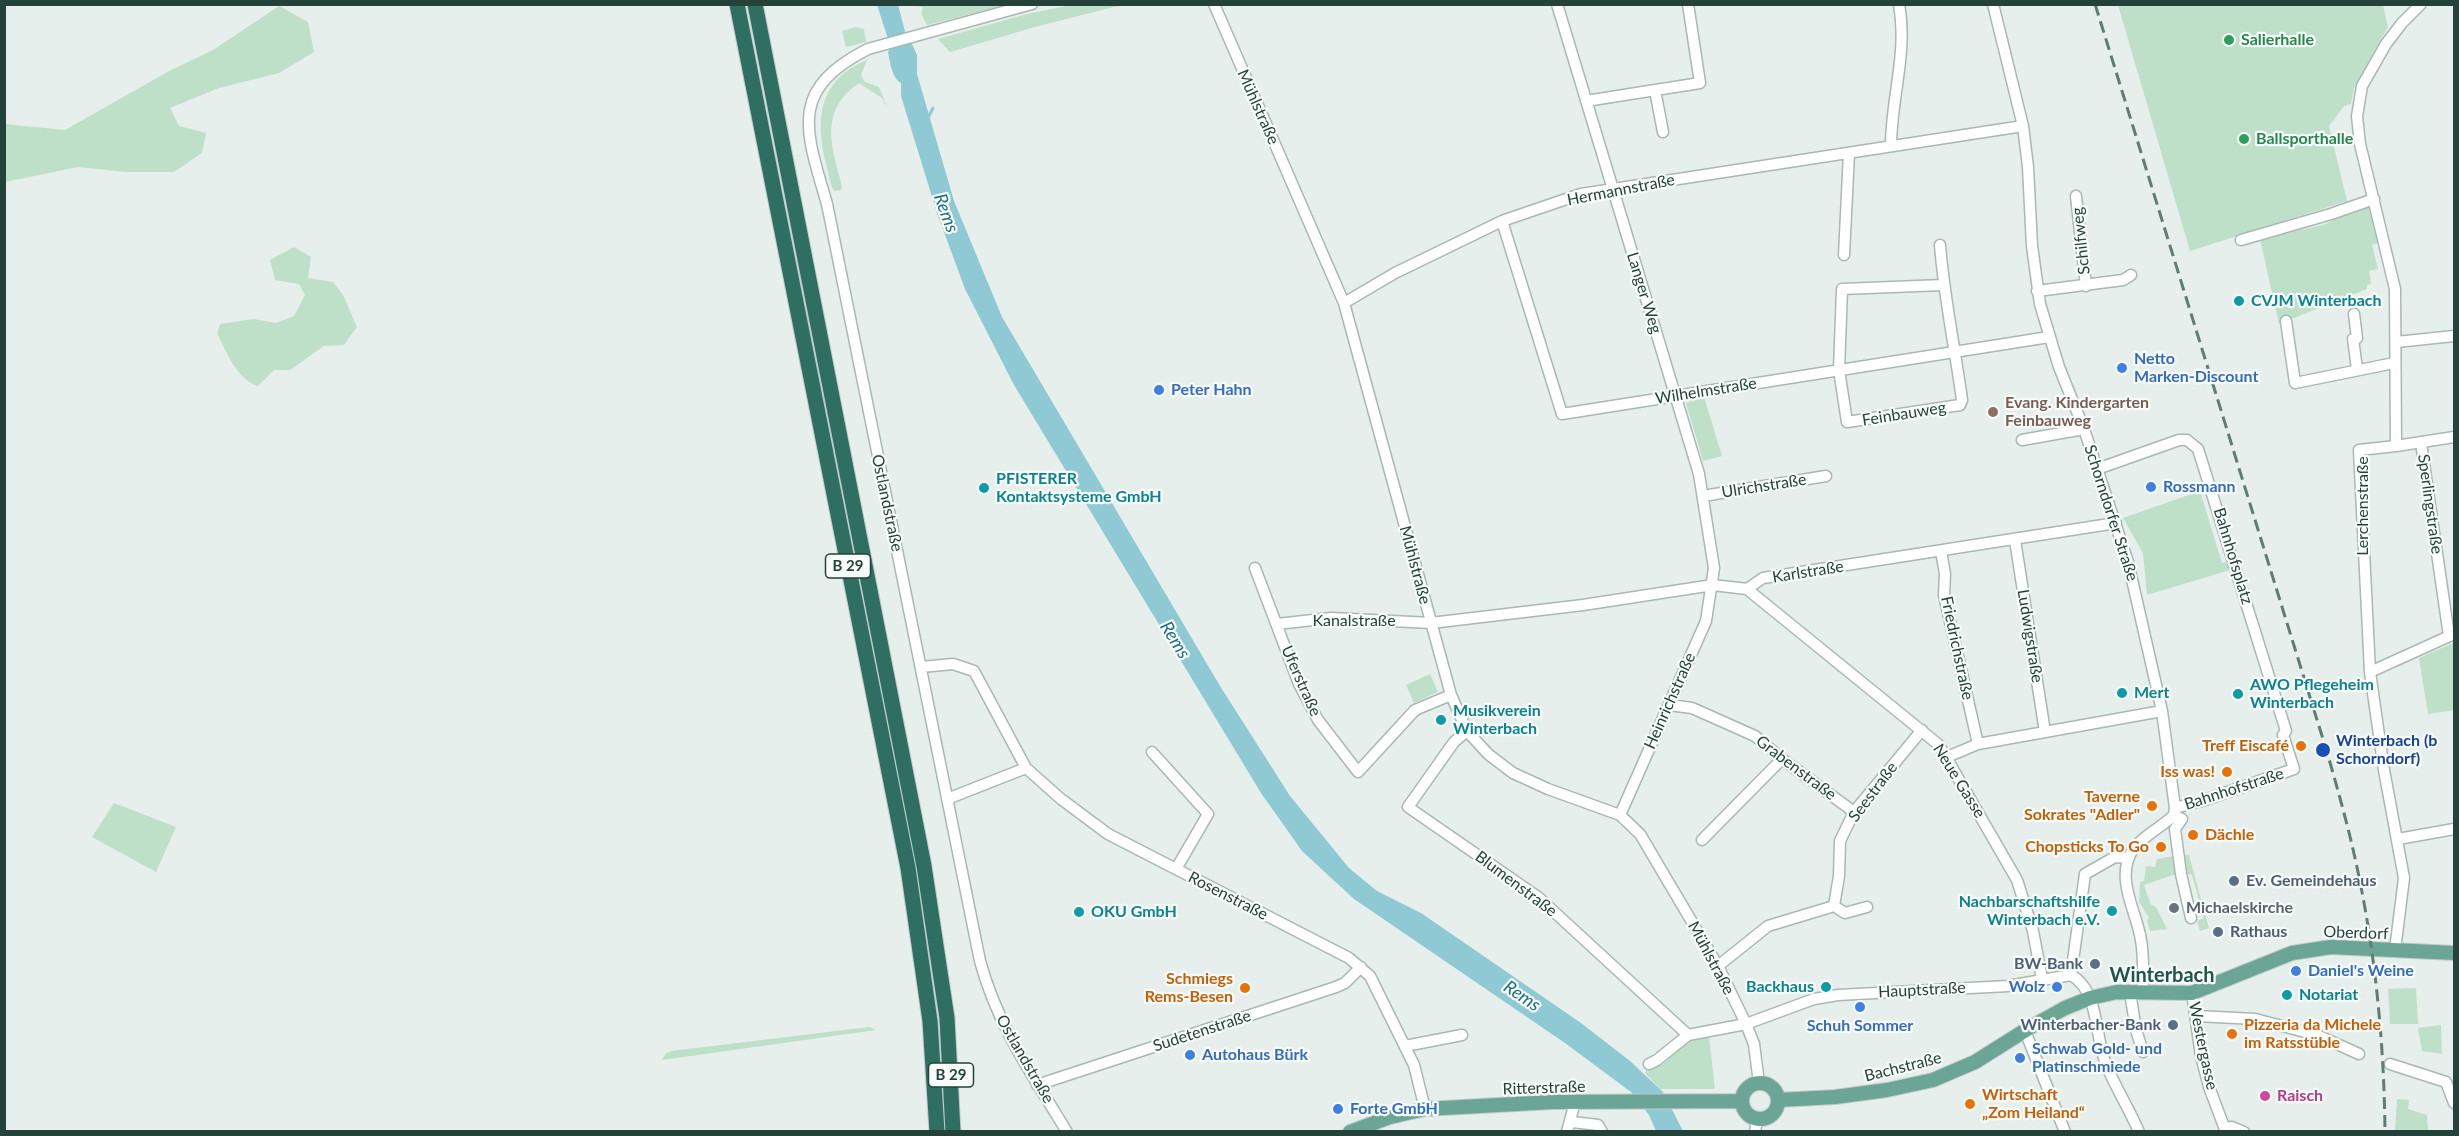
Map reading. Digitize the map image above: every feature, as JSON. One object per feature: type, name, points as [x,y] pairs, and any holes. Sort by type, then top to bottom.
[{"type":"highway","name":"B 29","points":[[737,4],[908,868],[930,1021],[937,1131]]},
{"type":"highway","name":"B 29","points":[[755,4],[924,866],[947,1018],[953,1131]]},
{"type":"main road","name":"Oberdorf","points":[[2192,993],[2212,987],[2279,958],[2311,949],[2331,947],[2454,953]]},
{"type":"main road","name":"Bachstraße","points":[[1778,1100],[1835,1097],[1887,1090],[1934,1080],[1975,1062],[2065,1008],[2104,994],[2136,991],[2192,993]]},
{"type":"main road","points":[[1759,1083],[1764,1083],[1774,1089],[1778,1100],[1772,1114],[1756,1125],[1746,1112],[1742,1101],[1749,1087],[1759,1083]]},
{"type":"main road","name":"Ritterstraße","points":[[1350,1131],[1367,1128],[1425,1109],[1575,1102],[1742,1101]]},
{"type":"street","name":"Ostlandstraße","points":[[1032,4],[868,49],[844,61],[824,80],[814,98],[808,129],[827,204],[975,941],[985,980],[1009,1037],[1067,1131]]},
{"type":"street","name":"Mühlstraße","points":[[1214,4],[1344,303],[1451,695],[1467,731],[1488,754],[1513,773],[1548,789],[1620,815],[1640,834],[1718,966],[1746,1024]]},
{"type":"street","name":"Langer Weg","points":[[1557,4],[1699,474],[1711,539],[1713,585]]},
{"type":"street","points":[[1586,101],[1700,83],[1688,4]]},
{"type":"street","points":[[1891,146],[1891,119],[1899,79],[1903,38],[1899,4]]},
{"type":"street","name":"Schorndorfer Straße","points":[[1994,4],[2023,126],[2037,291],[2049,337],[2084,429],[2116,523],[2136,592],[2162,711],[2174,812],[2182,819],[2175,830],[2181,874],[2191,918]]},
{"type":"street","points":[[2421,4],[2386,44],[2362,86],[2358,101],[2360,144],[2395,289],[2396,446],[2454,437]]},
{"type":"street","points":[[1655,90],[1663,132]]},
{"type":"street","name":"Hermannstraße","points":[[1344,303],[1395,273],[1502,221],[1581,194],[2023,126]]},
{"type":"street","points":[[1844,255],[1849,153]]},
{"type":"street","name":"Schilfweg","points":[[2076,196],[2086,286]]},
{"type":"street","points":[[2241,240],[2374,199]]},
{"type":"street","name":"Wilhelmstraße","points":[[1502,221],[1562,414],[2049,337]]},
{"type":"street","points":[[1940,245],[1943,285],[1955,352]]},
{"type":"street","name":"Schilfweg","points":[[2037,291],[2123,280],[2131,275]]},
{"type":"street","points":[[1839,370],[1842,289],[1943,285]]},
{"type":"street","points":[[2354,314],[2357,338],[2353,339],[2357,369]]},
{"type":"street","points":[[2286,321],[2295,383],[2394,363]]},
{"type":"street","points":[[2396,342],[2454,336]]},
{"type":"street","name":"Feinbauweg","points":[[1839,370],[1847,422],[1960,405],[1962,400],[1955,352]]},
{"type":"street","points":[[2022,441],[2084,429]]},
{"type":"street","name":"Bahnhofsplatz","points":[[2097,469],[2178,440],[2187,440],[2198,449],[2286,731],[2283,735],[2294,769]]},
{"type":"street","name":"Sperlingstraße","points":[[2421,443],[2452,635]]},
{"type":"street","name":"Lerchenstraße","points":[[2395,950],[2404,878],[2384,770],[2370,672],[2360,450],[2396,446]]},
{"type":"street","name":"Ulrichstraße","points":[[1703,496],[1826,476]]},
{"type":"street","name":"Karlstraße","points":[[1747,590],[1763,578],[2116,523]]},
{"type":"street","name":"Ludwigstraße","points":[[2015,540],[2045,732]]},
{"type":"street","name":"Friedrichstraße","points":[[1941,552],[1945,574],[1944,595],[1978,744]]},
{"type":"street","name":"Uferstraße","points":[[1255,568],[1299,684],[1318,720],[1358,772],[1415,710],[1451,695]]},
{"type":"street","points":[[1431,623],[1713,585],[1747,590]]},
{"type":"street","name":"Heinrichstraße","points":[[1620,815],[1706,621],[1713,585]]},
{"type":"street","name":"Neue Gasse","points":[[1747,590],[1939,745],[2017,880],[2033,931],[2042,979]]},
{"type":"street","name":"Kanalstraße","points":[[1277,624],[1331,618],[1431,623]]},
{"type":"street","points":[[2370,672],[2452,635]]},
{"type":"street","name":"Rosenstraße","points":[[921,667],[953,664],[974,671],[1026,768],[1061,799],[1108,834],[1349,958],[1361,967],[1370,976],[1414,1065],[1425,1109]]},
{"type":"street","name":"Grabenstraße","points":[[1669,705],[1692,708],[1755,736],[1782,759],[1854,812]]},
{"type":"street","points":[[1947,756],[1978,744],[2162,711]]},
{"type":"street","name":"Seestraße","points":[[1834,906],[1840,841],[1854,812],[1922,730]]},
{"type":"street","name":"Blumenstraße","points":[[1467,731],[1454,742],[1408,807],[1538,897],[1688,1035]]},
{"type":"street","points":[[1152,752],[1208,814],[1176,869]]},
{"type":"street","points":[[1701,840],[1782,759]]},
{"type":"street","points":[[947,799],[1026,768]]},
{"type":"street","name":"Bahnhofstraße","points":[[2129,858],[2140,842],[2162,827],[2174,812],[2294,769]]},
{"type":"street","points":[[2398,838],[2454,829]]},
{"type":"street","points":[[2139,1131],[2105,1063],[2090,998],[2082,981],[2071,975],[2085,874],[2115,857],[2129,858],[2128,891],[2141,937],[2144,958],[2136,991],[2136,1030],[2143,1052]]},
{"type":"street","points":[[1718,966],[1768,926],[1834,906],[1845,913],[1867,907]]},
{"type":"street","name":"Sudetenstraße","points":[[1037,1085],[1336,987],[1345,983],[1361,967]]},
{"type":"street","name":"Hauptstraße","points":[[1688,1035],[1746,1024],[1814,999],[1838,995],[2008,986],[2071,975]]},
{"type":"street","name":"Westergasse","points":[[2192,993],[2209,1087],[2226,1130]]},
{"type":"street","points":[[2197,1016],[2255,1019],[2317,1035],[2359,1054]]},
{"type":"street","points":[[1746,1024],[1754,1044],[1759,1083]]},
{"type":"street","points":[[2025,1031],[2065,1131]]},
{"type":"street","points":[[1405,1046],[1462,1035]]},
{"type":"street","points":[[1649,1064],[1688,1035]]},
{"type":"street","points":[[2390,1064],[2446,1082],[2454,1103]]},
{"type":"street","points":[[1575,1102],[1567,1129],[1598,1125],[1602,1131]]},
{"type":"street","points":[[2226,1130],[2232,1127],[2244,1131]]},
{"type":"green space","points":[[1076,4],[1122,5],[950,52],[938,39],[1027,14]]},
{"type":"green space","points":[[907,5],[1006,5],[927,25],[921,13],[923,7]]},
{"type":"green space","points":[[2118,5],[2383,5],[2388,27],[2354,88],[2351,104],[2344,106],[2329,126],[2347,201],[2190,251]]},
{"type":"green space","points":[[279,6],[308,22],[314,52],[279,73],[219,88],[170,108],[179,126],[206,133],[202,153],[174,172],[125,172],[78,167],[5,182],[5,124],[65,130],[169,71],[213,50]]},
{"type":"green space","points":[[856,27],[864,29],[866,42],[846,47],[842,31]]},
{"type":"green space","points":[[867,60],[861,75],[865,82],[879,87],[888,109],[882,98],[859,83],[846,94],[838,105],[831,130],[834,156],[842,185],[841,190],[834,191],[822,144],[821,128],[825,101],[830,88],[839,77]]},
{"type":"green space","points":[[2368,205],[2378,243],[2372,245],[2378,269],[2369,271],[2371,284],[2367,285],[2367,289],[2279,324],[2260,239],[2323,225]]},
{"type":"green space","points":[[294,247],[311,257],[308,278],[333,282],[343,295],[357,327],[344,345],[324,346],[290,370],[274,370],[258,386],[238,371],[217,333],[220,324],[254,319],[276,323],[294,316],[305,295],[299,284],[275,280],[270,260]]},
{"type":"green space","points":[[1704,397],[1722,456],[1703,461],[1686,403]]},
{"type":"green space","points":[[2200,491],[2222,563],[2228,562],[2230,570],[2147,595],[2143,553],[2123,518]]},
{"type":"green space","points":[[2453,643],[2454,710],[2428,714],[2419,658]]},
{"type":"green space","points":[[1430,674],[1438,692],[1414,703],[1406,685]]},
{"type":"green space","points":[[114,803],[176,827],[156,872],[92,837]]},
{"type":"green space","points":[[2189,855],[2209,928],[2200,931],[2197,921],[2204,918],[2192,875],[2182,872],[2144,885],[2151,905],[2156,907],[2167,929],[2150,931],[2147,921],[2149,918],[2139,902],[2140,882],[2144,881],[2146,866],[2155,867],[2157,859]]},
{"type":"green space","points":[[2416,988],[2418,1024],[2390,1024],[2388,989]]},
{"type":"green space","points":[[2441,1025],[2442,1054],[2422,1051],[2418,1028]]},
{"type":"green space","points":[[869,1027],[876,1030],[662,1060],[666,1053],[671,1051]]},
{"type":"green space","points":[[1709,1036],[1715,1089],[1660,1089],[1645,1073],[1663,1064],[1692,1037]]},
{"type":"green space","points":[[2397,1099],[2409,1100],[2408,1109],[2427,1115],[2428,1130],[2440,1131],[2395,1131]]},
{"type":"water","name":"Rems","points":[[877,5],[898,5],[908,43],[912,44],[917,55],[917,74],[954,201],[1002,317],[1220,686],[1290,796],[1349,868],[1377,891],[1421,913],[1581,1023],[1630,1061],[1663,1092],[1683,1131],[1656,1131],[1649,1115],[1631,1092],[1565,1043],[1354,899],[1302,851],[1261,793],[1014,385],[965,289],[937,213],[901,96],[901,83],[895,77],[892,69],[888,52],[891,48]]},
{"type":"waterway","points":[[927,120],[933,108]]},
{"type":"railway","points":[[2095,4],[2327,752],[2345,818],[2362,892],[2373,960],[2383,1063],[2385,1132]]},
{"type":"place","name":"Salierhalle","points":[[2229,40]]},
{"type":"place","name":"Ballsporthalle","points":[[2244,139]]},
{"type":"place","name":"CVJM Winterbach","points":[[2239,301]]},
{"type":"place","name":"Netto Marken-Discount","points":[[2122,368]]},
{"type":"place","name":"Peter Hahn","points":[[1159,390]]},
{"type":"place","name":"Evang. Kindergarten Feinbauweg","points":[[1993,412]]},
{"type":"place","name":"Rossmann","points":[[2151,487]]},
{"type":"place","name":"PFISTERER Kontaktsysteme GmbH","points":[[984,488]]},
{"type":"place","name":"Mert","points":[[2122,693]]},
{"type":"place","name":"AWO Pflegeheim Winterbach","points":[[2238,694]]},
{"type":"place","name":"Musikverein Winterbach","points":[[1441,720]]},
{"type":"place","name":"Treff Eiscafé","points":[[2301,746]]},
{"type":"place","name":"Winterbach (b Schorndorf)","points":[[2323,750]]},
{"type":"place","name":"Iss was!","points":[[2227,772]]},
{"type":"place","name":"Taverne Sokrates \"Adler\"","points":[[2152,806]]},
{"type":"place","name":"Dächle","points":[[2193,835]]},
{"type":"place","name":"Chopsticks To Go","points":[[2161,847]]},
{"type":"place","name":"Ev. Gemeindehaus","points":[[2234,881]]},
{"type":"place","name":"Michaelskirche","points":[[2174,908]]},
{"type":"place","name":"Nachbarschaftshilfe Winterbach e.V.","points":[[2112,911]]},
{"type":"place","name":"OKU GmbH","points":[[1079,912]]},
{"type":"place","name":"Rathaus","points":[[2218,932]]},
{"type":"place","name":"BW-Bank","points":[[2095,964]]},
{"type":"place","name":"Daniel's Weine","points":[[2296,971]]},
{"type":"place","name":"Backhaus","points":[[1826,987]]},
{"type":"place","name":"Wolz","points":[[2057,987]]},
{"type":"place","name":"Schmiegs Rems-Besen","points":[[1245,988]]},
{"type":"place","name":"Notariat","points":[[2287,995]]},
{"type":"place","name":"Schuh Sommer","points":[[1860,1007]]},
{"type":"place","name":"Winterbacher-Bank","points":[[2173,1025]]},
{"type":"place","name":"Pizzeria da Michele im Ratsstüble","points":[[2232,1034]]},
{"type":"place","name":"Autohaus Bürk","points":[[1190,1055]]},
{"type":"place","name":"Schwab Gold- und Platinschmiede","points":[[2020,1058]]},
{"type":"place","name":"Raisch","points":[[2265,1096]]},
{"type":"place","name":"Wirtschaft „Zom Heiland“","points":[[1970,1104]]},
{"type":"place","name":"Forte GmbH","points":[[1338,1109]]},
{"type":"district","name":"Winterbach","points":[[2162,976]]}]
